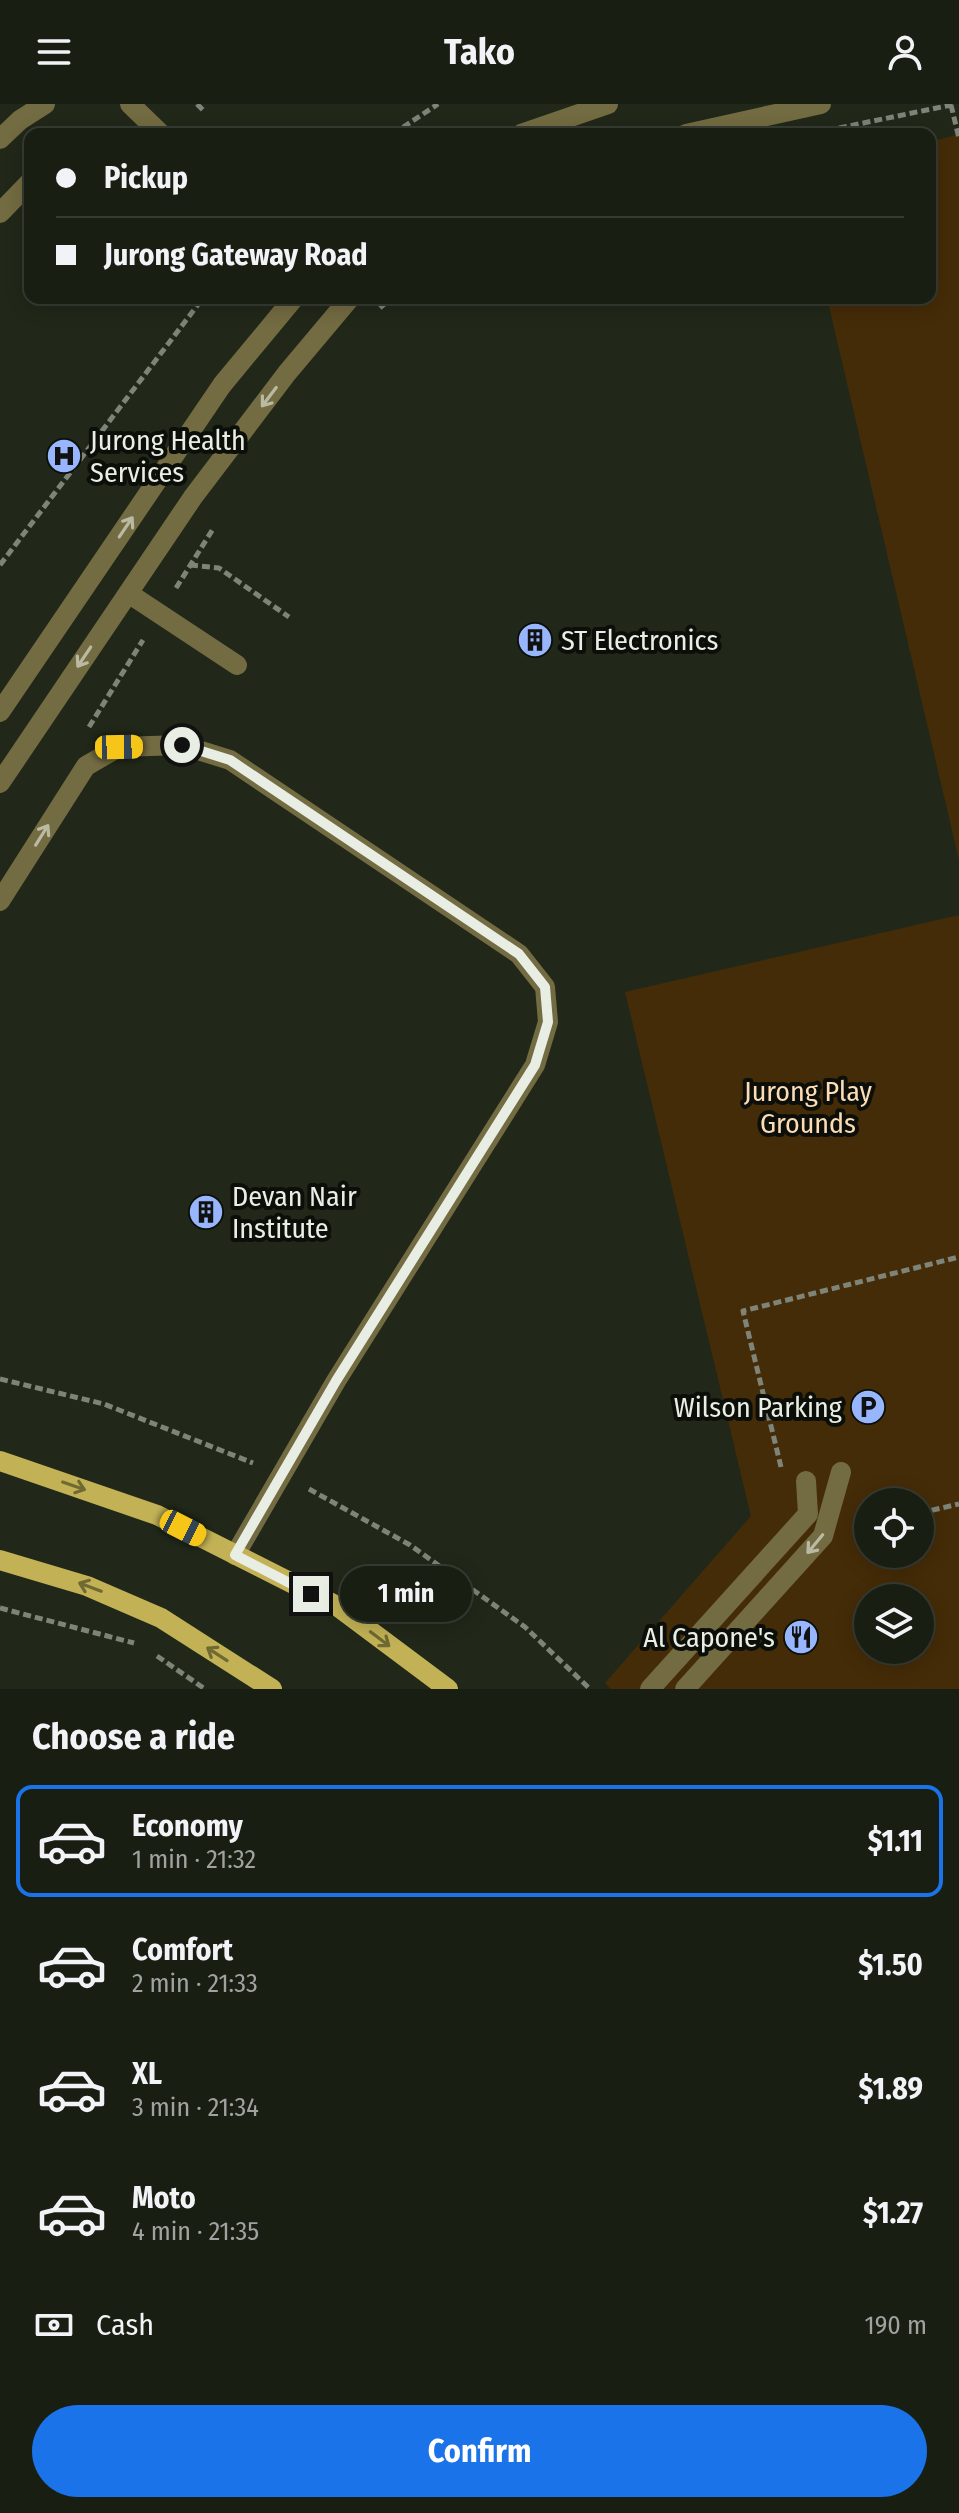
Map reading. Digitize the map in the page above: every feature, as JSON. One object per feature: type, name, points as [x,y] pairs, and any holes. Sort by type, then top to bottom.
[{"type":"main road","points":[[0,1461],[157,1515],[337,1606],[448,1689]]},
{"type":"main road","points":[[0,1560],[87,1586],[161,1618],[272,1689]]},
{"type":"street","points":[[0,139],[20,120],[45,104]]},
{"type":"street","points":[[130,104],[155,128]]},
{"type":"street","points":[[538,128],[608,104]]},
{"type":"street","points":[[703,128],[750,112],[821,104]]},
{"type":"street","points":[[0,213],[24,188]]},
{"type":"street","points":[[0,712],[222,385],[289,304]]},
{"type":"street","points":[[0,783],[203,485],[342,304]]},
{"type":"street","points":[[128,593],[237,665]]},
{"type":"street","points":[[0,901],[86,766],[119,747],[182,745],[230,760],[519,954],[545,987],[548,1022],[535,1065],[336,1381],[235,1555]]},
{"type":"street","points":[[685,1689],[823,1536],[841,1472]]},
{"type":"street","points":[[650,1689],[808,1514],[806,1481]]},
{"type":"path","points":[[197,104],[204,111]]},
{"type":"path","points":[[402,128],[438,104]]},
{"type":"path","points":[[951,105],[959,138]]},
{"type":"path","points":[[0,565],[198,304]]},
{"type":"path","points":[[372,314],[384,304]]},
{"type":"path","points":[[86,731],[215,526]]},
{"type":"path","points":[[190,565],[219,568],[289,617]]},
{"type":"path","points":[[781,1470],[743,1311],[959,1257]]},
{"type":"path","points":[[0,1379],[104,1404],[282,1474],[410,1545],[525,1627],[590,1689]]},
{"type":"path","points":[[934,1510],[959,1504]]},
{"type":"path","points":[[0,1608],[143,1646]]},
{"type":"path","points":[[155,1655],[205,1689]]},
{"type":"green space","points":[[959,134],[959,860],[828,304],[936,304],[936,140]]},
{"type":"green space","name":"Jurong Play Grounds","points":[[959,915],[959,1689],[611,1689],[605,1683],[751,1516],[625,992]]},
{"type":"place","name":"Jurong Health Services","points":[[64,456]]},
{"type":"place","name":"ST Electronics","points":[[535,640]]},
{"type":"place","name":"Devan Nair Institute","points":[[206,1212]]},
{"type":"place","name":"Wilson Parking","points":[[868,1407]]},
{"type":"place","name":"Al Capone's","points":[[801,1637]]},
{"type":"route","points":[[182,745],[230,760],[519,954],[545,987],[548,1022],[535,1065],[336,1381],[235,1555],[311,1594]]}]
